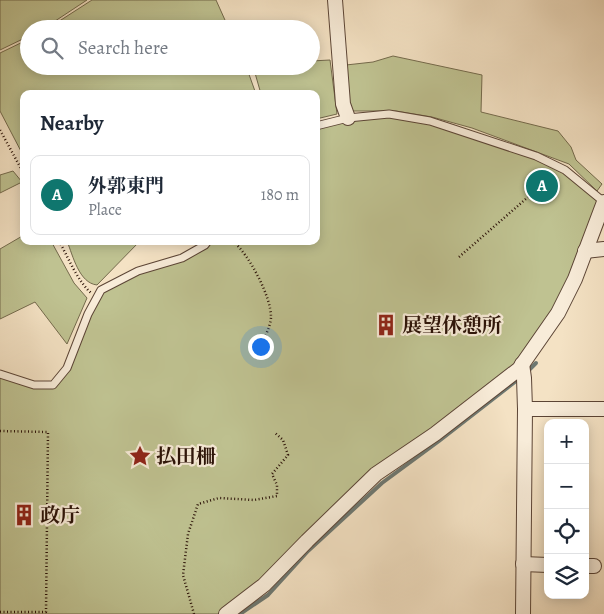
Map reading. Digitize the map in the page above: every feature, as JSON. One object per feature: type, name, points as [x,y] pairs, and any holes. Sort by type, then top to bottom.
[{"type":"street","points":[[335,0],[343,104],[348,118]]},
{"type":"street","points":[[226,614],[264,585],[376,474],[435,434],[519,369],[558,313],[575,279],[604,202]]},
{"type":"street","points":[[585,251],[604,249]]},
{"type":"street","points":[[522,364],[525,408],[523,614]]},
{"type":"street","points":[[525,408],[604,410]]},
{"type":"street","points":[[523,564],[544,565]]},
{"type":"lane","points":[[320,125],[348,118],[389,114],[430,121],[536,156],[565,170],[604,202]]},
{"type":"lane","points":[[0,374],[34,385],[53,385],[67,368],[84,323],[101,290],[138,271],[182,258],[206,245]]},
{"type":"path","points":[[0,130],[20,167]]},
{"type":"path","points":[[459,257],[535,191],[565,170]]},
{"type":"path","points":[[62,245],[85,288],[97,297]]},
{"type":"path","points":[[238,245],[242,249],[268,296],[272,319],[256,357]]},
{"type":"path","points":[[0,431],[48,432],[48,450],[46,612],[0,612]]},
{"type":"path","points":[[194,614],[183,575],[188,534],[198,504],[219,498],[254,500],[278,496],[278,485],[272,474],[288,455],[282,440],[274,432]]},
{"type":"green space","points":[[0,0],[87,0],[57,20],[20,20],[20,40],[0,50]]},
{"type":"green space","points":[[92,0],[216,0],[225,20],[61,20]]},
{"type":"green space","points":[[20,43],[20,75],[249,75],[255,90],[20,90],[20,149],[0,111],[0,53]]},
{"type":"green space","points":[[393,56],[482,75],[481,112],[558,131],[571,147],[576,160],[602,184],[597,191],[569,164],[472,128],[432,117],[396,111],[351,111],[347,104],[346,65],[373,62]]},
{"type":"green space","points":[[330,60],[337,114],[320,118],[320,90],[260,90],[256,75],[320,75],[320,61]]},
{"type":"green space","points":[[389,114],[430,121],[565,170],[604,202],[575,279],[522,364],[376,474],[226,614],[0,614],[0,374],[34,385],[53,385],[67,368],[101,290],[138,271],[182,258],[202,245],[320,245],[320,125]]},
{"type":"green space","points":[[13,171],[20,180],[20,183],[0,193],[0,175]]},
{"type":"green space","points":[[20,237],[20,245],[53,245],[74,283],[87,298],[67,344],[35,302],[0,319],[0,249]]},
{"type":"green space","points":[[68,245],[136,245],[97,285],[91,283],[81,274]]},
{"type":"waterway","points":[[527,372],[536,363]]},
{"type":"waterway","points":[[240,614],[268,595],[308,551],[382,483],[520,378]]},
{"type":"place","name":"外郭東門","points":[[542,186]]},
{"type":"place","name":"展望休憩所","points":[[386,325]]},
{"type":"place","name":"払田柵","points":[[140,456]]},
{"type":"place","name":"政庁","points":[[24,515]]}]
